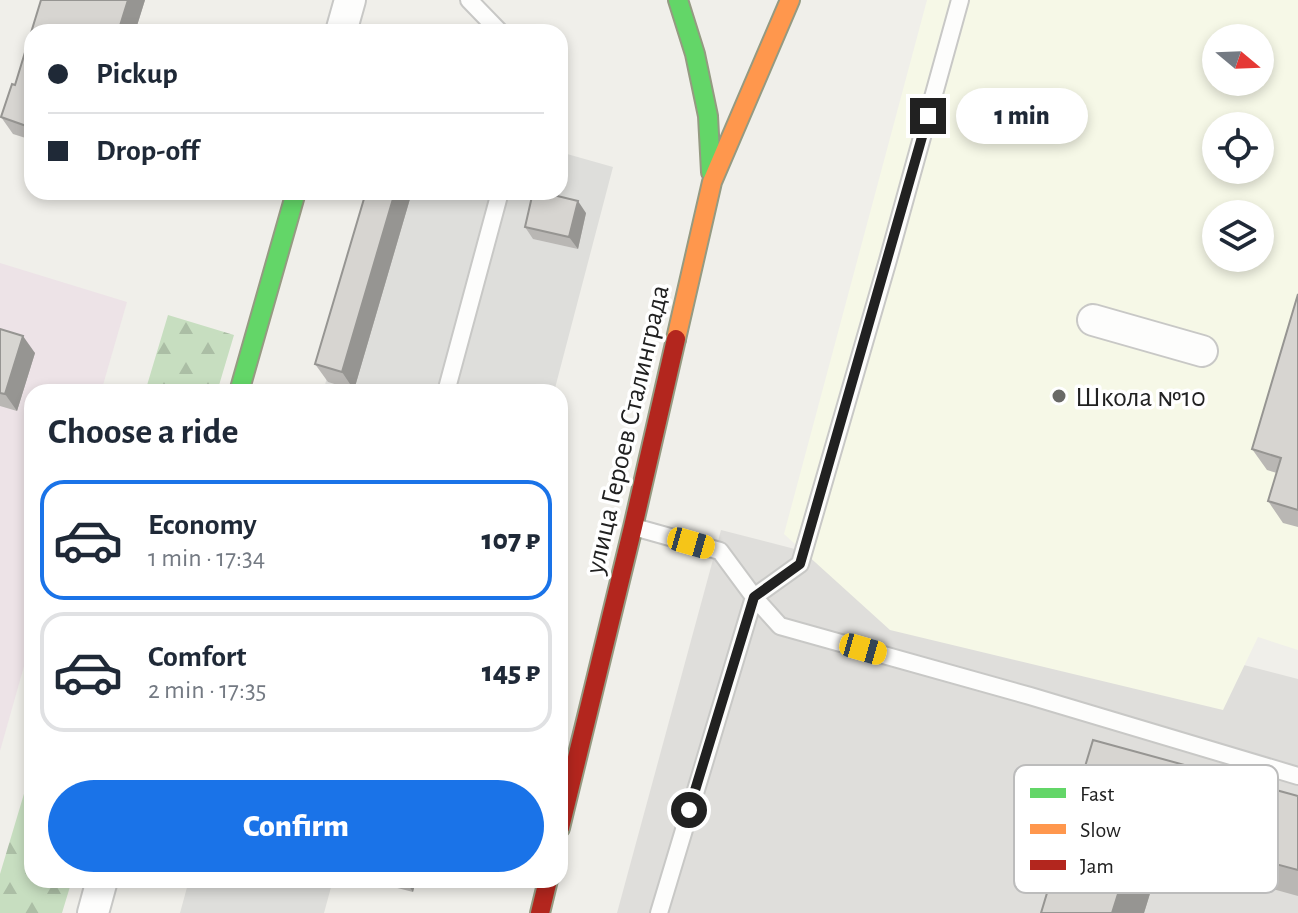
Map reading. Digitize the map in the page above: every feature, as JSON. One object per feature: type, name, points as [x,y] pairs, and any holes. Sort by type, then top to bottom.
[{"type":"main road","name":"улица Героев Сталинграда","points":[[678,0],[695,54],[708,116],[712,182]]},
{"type":"main road","name":"улица Героев Сталинграда","points":[[568,795],[712,182],[790,0]]},
{"type":"main road","points":[[241,384],[294,200]]},
{"type":"main road","points":[[540,913],[546,888]]},
{"type":"street","points":[[343,24],[350,0]]},
{"type":"street","points":[[1093,320],[1202,351]]},
{"type":"street","points":[[93,913],[100,888]]},
{"type":"lane","points":[[469,0],[492,24]]},
{"type":"lane","points":[[659,913],[754,597],[800,564],[960,0]]},
{"type":"lane","points":[[448,384],[498,200]]},
{"type":"lane","points":[[633,527],[720,551],[780,626],[1261,765]]},
{"type":"lane","points":[[1278,770],[1298,776]]},
{"type":"shaded area","name":"Школа №10","points":[[927,0],[1298,0],[1298,650],[1258,637],[1223,710],[890,630],[784,534]]},
{"type":"shaded area","points":[[568,154],[613,167],[556,384],[325,384],[376,200],[568,200]]},
{"type":"shaded area","points":[[0,263],[127,302],[103,384],[24,384],[24,666],[0,751]]},
{"type":"shaded area","points":[[721,530],[1298,679],[1298,913],[617,913]]},
{"type":"shaded area","points":[[187,888],[331,888],[324,913],[180,913]]},
{"type":"green space","points":[[168,315],[234,335],[219,384],[147,384]]},
{"type":"green space","points":[[24,794],[24,888],[70,888],[62,913],[0,913],[0,874]]},
{"type":"building","points":[[41,0],[128,0],[120,24],[34,24]]},
{"type":"building","points":[[24,56],[24,125],[1,117],[12,84],[15,85]]},
{"type":"building","points":[[364,200],[393,200],[342,372],[315,364]]},
{"type":"building","points":[[531,200],[578,201],[569,237],[525,227]]},
{"type":"building","points":[[1298,294],[1298,510],[1268,501],[1281,458],[1252,449]]},
{"type":"building","points":[[0,329],[23,336],[5,394],[0,393]]},
{"type":"building","points":[[1093,740],[1185,765],[1085,765]]},
{"type":"building","points":[[1278,791],[1298,796],[1298,870],[1278,865]]},
{"type":"building","points":[[1047,893],[1118,893],[1112,913],[1041,913]]},
{"type":"traffic: fast","points":[[678,0],[695,54],[708,116],[711,172]]},
{"type":"traffic: fast","points":[[241,384],[294,200]]},
{"type":"traffic: slow","points":[[676,339],[712,182],[790,0]]},
{"type":"traffic: jam","points":[[568,795],[676,339]]},
{"type":"traffic: jam","points":[[540,913],[546,888]]},
{"type":"place","name":"Школа №10","points":[[1059,396]]},
{"type":"route","points":[[689,810],[754,597],[800,564],[928,116]]}]
